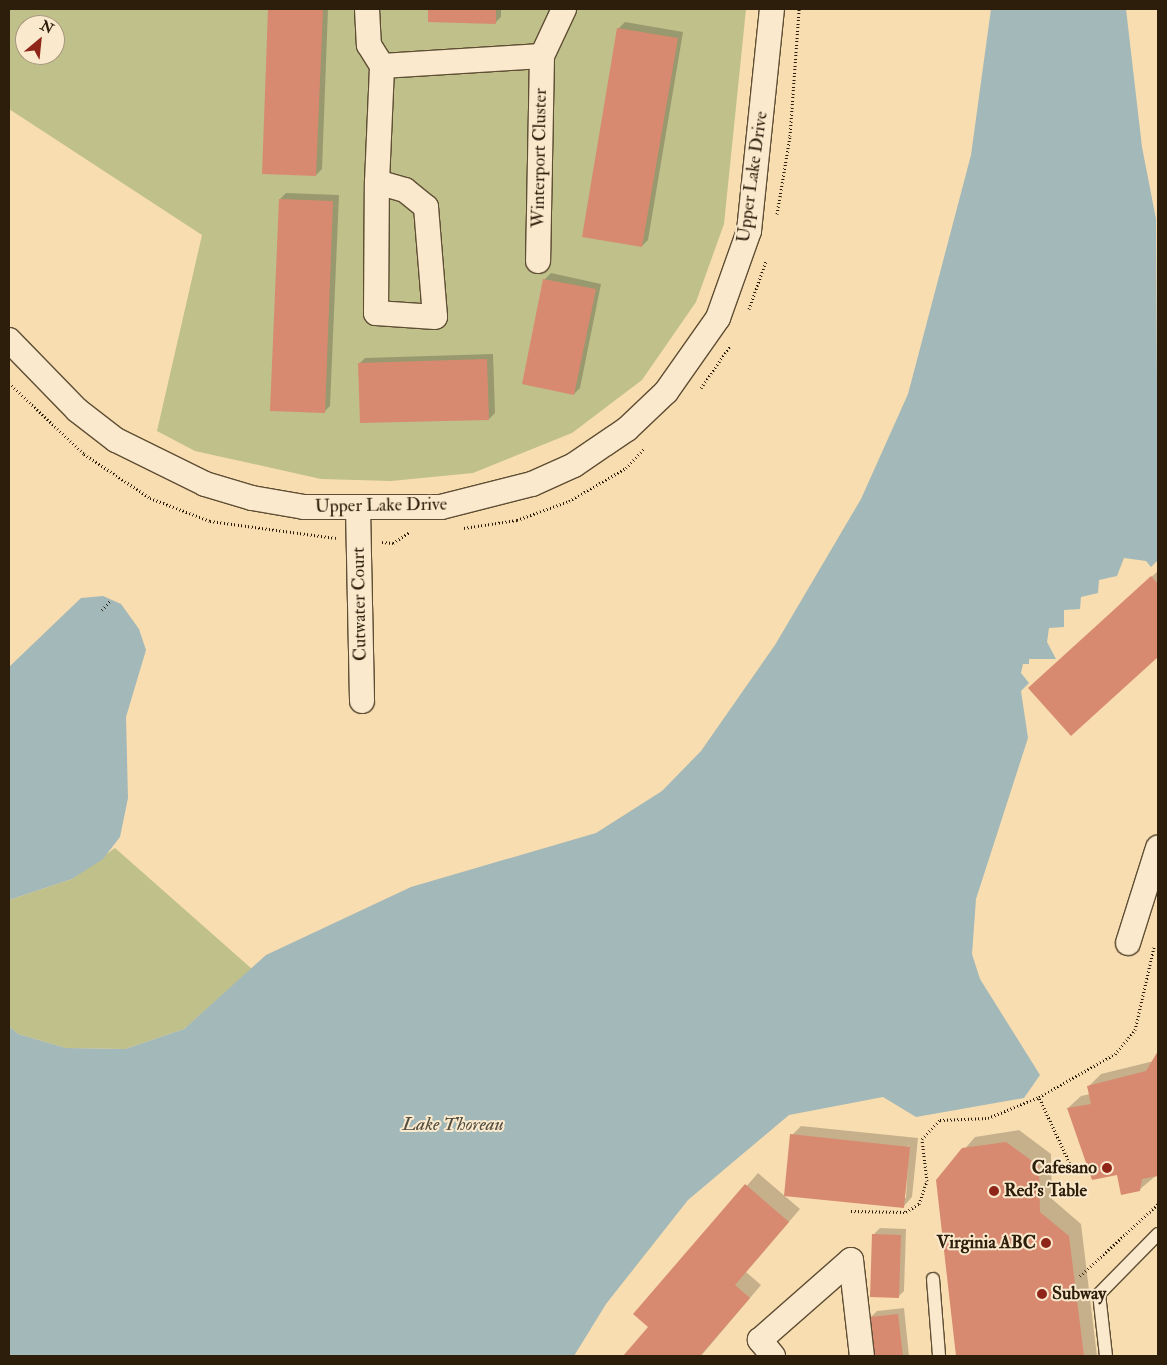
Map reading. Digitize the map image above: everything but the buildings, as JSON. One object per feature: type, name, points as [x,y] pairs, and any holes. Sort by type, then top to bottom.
[{"type":"street","points":[[367,9],[369,45],[382,66],[378,182],[376,313],[436,317],[426,207],[405,190],[378,182]]},
{"type":"street","name":"Winterport Cluster","points":[[538,261],[542,56],[564,9]]},
{"type":"street","name":"Upper Lake Drive","points":[[9,340],[77,410],[158,464],[252,498],[304,507],[442,507],[532,484],[612,440],[666,392],[718,318],[749,232],[772,9]]},
{"type":"street","points":[[382,66],[542,56]]},
{"type":"street","name":"Cutwater Court","points":[[358,508],[362,701]]},
{"type":"street","points":[[1128,943],[1158,848]]},
{"type":"street","points":[[773,1356],[760,1340],[851,1260],[862,1356]]},
{"type":"lane","points":[[1106,1356],[1099,1294],[1158,1234]]},
{"type":"lane","points":[[933,1279],[939,1356]]},
{"type":"path","points":[[776,223],[790,136],[800,9]]},
{"type":"path","points":[[746,316],[770,252]]},
{"type":"path","points":[[695,395],[719,368],[732,342]]},
{"type":"path","points":[[458,529],[517,520],[569,501],[626,468],[651,441]]},
{"type":"path","points":[[359,540],[393,543],[419,532]]},
{"type":"path","points":[[102,610],[111,600]]},
{"type":"path","points":[[851,1211],[906,1212],[919,1204],[927,1181],[922,1139],[940,1120],[988,1118],[1039,1097],[1115,1054],[1134,1030],[1156,938]]},
{"type":"path","points":[[1039,1097],[1071,1166]]},
{"type":"path","points":[[1080,1276],[1158,1204]]},
{"type":"green space","points":[[9,9],[746,9],[724,224],[696,302],[642,380],[572,433],[473,473],[391,481],[321,479],[195,451],[157,431],[202,235],[9,109]]},
{"type":"green space","points":[[115,848],[252,969],[184,1029],[125,1049],[66,1048],[18,1034],[9,1026],[9,900],[72,879]]},
{"type":"water","name":"Lake Thoreau","points":[[991,9],[1126,9],[1142,147],[1156,219],[1158,560],[1151,567],[1146,561],[1124,558],[1117,576],[1099,580],[1098,593],[1081,597],[1080,609],[1064,610],[1064,627],[1049,628],[1047,642],[1056,659],[1029,659],[1029,664],[1023,664],[1021,673],[1029,683],[1021,691],[1028,738],[976,899],[972,954],[980,979],[1040,1075],[1024,1098],[916,1117],[883,1097],[789,1115],[688,1200],[606,1304],[574,1356],[9,1356],[9,1026],[18,1034],[66,1048],[125,1049],[184,1029],[266,955],[411,887],[596,833],[662,791],[701,751],[775,645],[861,499],[908,394],[971,155]]},
{"type":"water","points":[[103,596],[121,604],[139,629],[146,650],[126,717],[128,798],[120,837],[103,859],[72,879],[9,900],[9,667],[81,598]]},
{"type":"place","name":"Cafesano","points":[[1107,1168]]},
{"type":"place","name":"Red's Table","points":[[994,1191]]},
{"type":"place","name":"Virginia ABC","points":[[1046,1243]]},
{"type":"place","name":"Subway","points":[[1042,1294]]}]
